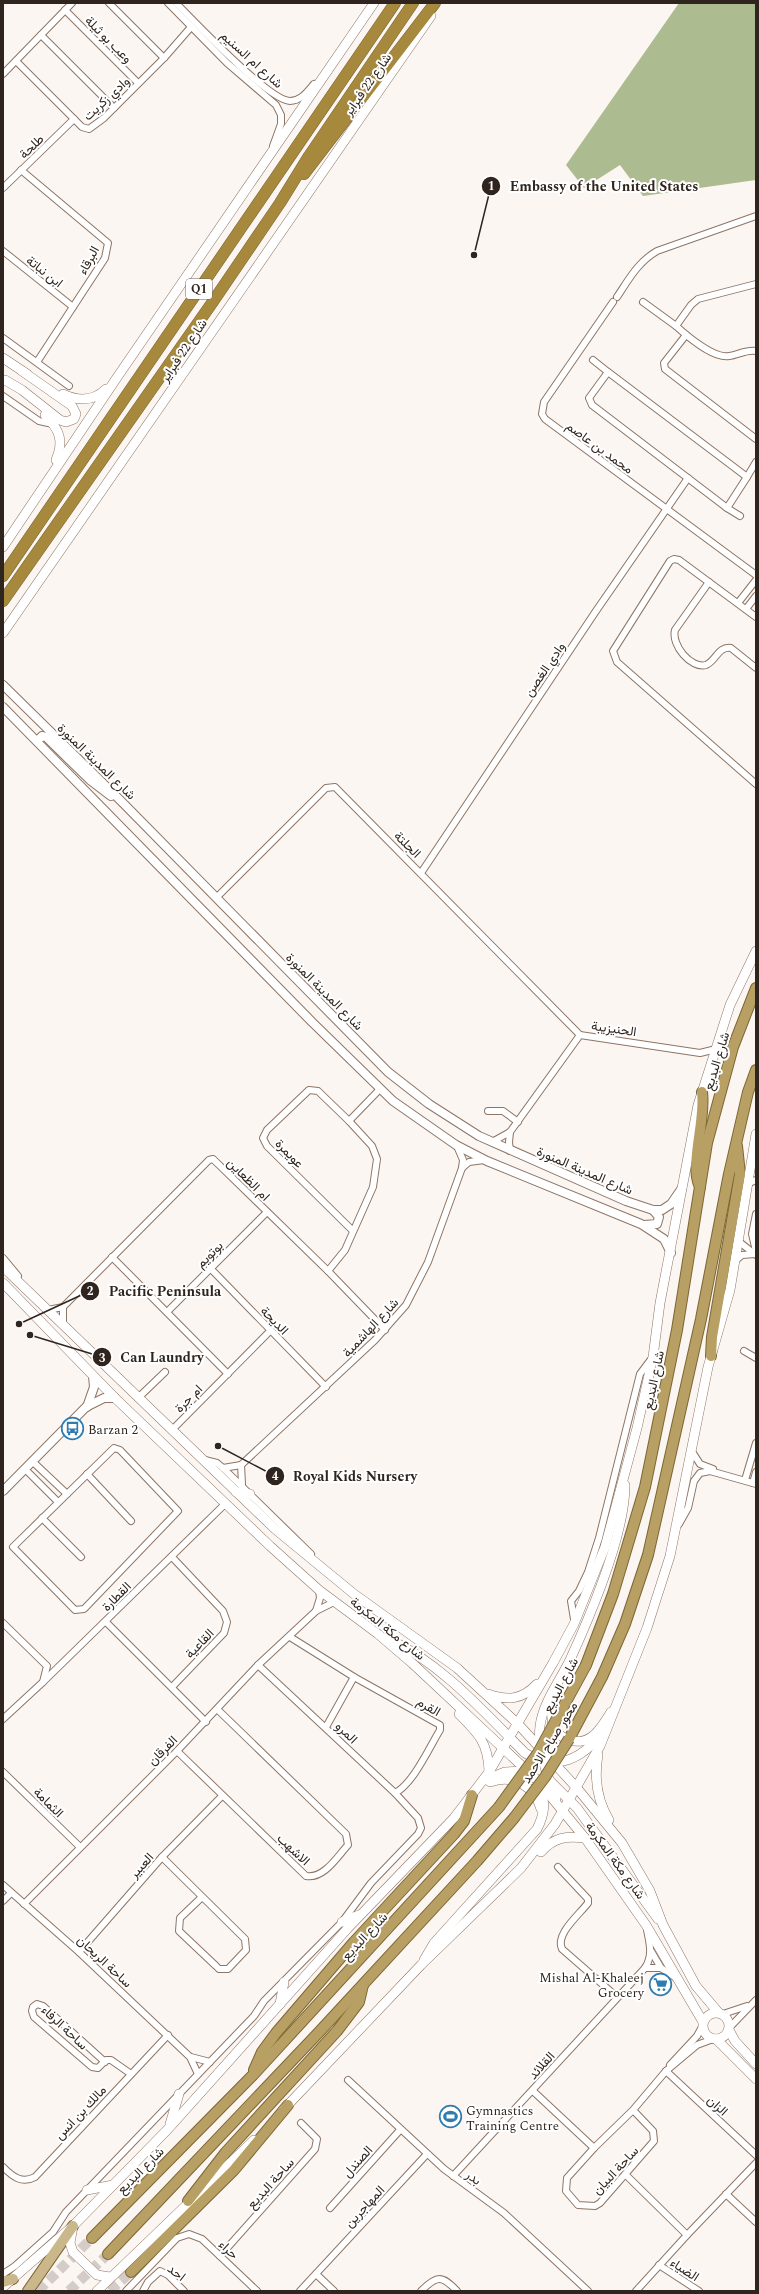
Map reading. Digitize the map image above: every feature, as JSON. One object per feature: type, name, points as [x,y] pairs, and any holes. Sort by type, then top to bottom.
[{"type":"highway","name":"شارع 22 فبراير","points":[[3,576],[395,3]]},
{"type":"highway","name":"شارع 22 فبراير","points":[[3,601],[140,408],[413,3]]},
{"type":"highway","points":[[288,190],[318,158],[435,3]]},
{"type":"highway","name":"شارع البديع","points":[[92,2238],[253,2075],[499,1807],[538,1753],[586,1665],[618,1581],[644,1487],[675,1337],[707,1143],[722,1086],[742,1021],[756,988]]},
{"type":"highway","points":[[711,1356],[712,1337],[740,1174],[736,1144],[748,1092],[756,1070]]},
{"type":"highway","points":[[700,1189],[696,1172],[702,1119],[702,1092]]},
{"type":"highway","name":"محور صباح الاحمد","points":[[364,1984],[477,1862],[514,1818],[557,1759],[602,1677],[625,1624],[654,1533],[701,1319],[723,1202],[736,1144]]},
{"type":"highway","points":[[253,2075],[262,2052],[276,2033],[354,1942],[454,1834],[464,1821],[472,1795]]},
{"type":"highway","points":[[188,2201],[226,2152],[340,2027],[359,2002],[364,1984]]},
{"type":"highway","points":[[108,2254],[364,1984]]},
{"type":"highway","points":[[131,2272],[234,2170],[288,2105]]},
{"type":"main road","points":[[3,547],[50,475],[374,3]]},
{"type":"main road","name":"شارع 22 فبراير","points":[[3,633],[415,40],[438,3]]},
{"type":"main road","points":[[3,358],[72,406],[76,414],[74,419],[66,422],[60,420],[22,390],[4,379]]},
{"type":"main road","points":[[22,371],[56,391],[82,400],[89,399],[101,393],[118,376]]},
{"type":"main road","points":[[4,379],[53,424],[60,434],[61,446],[50,475]]},
{"type":"main road","name":"شارع البديع","points":[[3,2287],[73,2226],[169,2128],[362,1913],[454,1818],[489,1772],[510,1738],[520,1727],[574,1624],[605,1547],[653,1357],[660,1303],[684,1186],[689,1143],[702,1092],[730,1005],[756,951]]},
{"type":"main road","points":[[97,2291],[188,2201],[216,2177],[288,2105],[421,1965],[494,1897],[536,1850],[560,1808],[569,1800],[600,1746],[611,1721],[657,1599],[670,1556],[690,1448],[711,1356],[730,1290],[746,1184],[756,1134]]},
{"type":"main road","name":"شارع مكة المكرمة","points":[[3,1267],[139,1396],[275,1529],[324,1571],[440,1656],[484,1692],[520,1727],[542,1750],[549,1762],[576,1788],[622,1844],[650,1891],[663,1925],[696,1986],[721,2013]]},
{"type":"main road","name":"شارع مكة المكرمة","points":[[3,1282],[7,1289],[93,1376],[225,1504],[334,1602],[378,1634],[532,1775],[585,1838],[646,1925],[703,2024]]},
{"type":"main road","points":[[542,1750],[540,1726],[542,1716],[578,1641],[602,1581],[622,1518],[625,1471]]},
{"type":"main road","points":[[236,1492],[250,1494]]},
{"type":"main road","points":[[378,1634],[401,1645],[442,1674],[531,1757],[549,1762],[569,1759],[586,1751],[611,1721]]},
{"type":"main road","points":[[484,1692],[507,1699],[516,1699],[532,1690],[550,1669]]},
{"type":"main road","points":[[433,1683],[438,1693],[476,1731],[484,1743],[488,1756],[489,1772]]},
{"type":"main road","points":[[554,1689],[551,1717],[553,1726],[562,1737],[576,1742],[594,1736],[619,1700]]},
{"type":"main road","points":[[421,1965],[434,1943],[526,1843],[542,1820],[545,1806],[532,1775],[531,1757],[520,1727]]},
{"type":"main road","points":[[600,1746],[595,1775],[596,1785],[607,1817],[622,1844]]},
{"type":"main road","points":[[549,1762],[550,1781],[560,1808]]},
{"type":"main road","points":[[481,1782],[494,1775],[505,1772],[532,1775],[550,1781],[569,1800],[663,1925]]},
{"type":"main road","points":[[472,1795],[478,1788],[490,1782],[503,1779],[512,1780],[528,1788],[534,1794],[539,1803],[542,1820]]},
{"type":"main road","points":[[494,1897],[507,1888],[552,1841],[563,1837],[585,1838]]},
{"type":"main road","points":[[342,1922],[362,1913]]},
{"type":"main road","points":[[280,2004],[284,1982]]},
{"type":"main road","points":[[756,2064],[735,2041],[729,2029],[729,2022],[721,2013],[708,2014],[703,2024],[705,2033],[714,2039],[756,2079]]},
{"type":"main road","points":[[714,2039],[724,2037],[729,2029]]},
{"type":"main road","points":[[169,2128],[179,2094]]},
{"type":"main road","points":[[87,2190],[113,2185]]},
{"type":"main road","points":[[73,2226],[70,2243],[73,2252],[97,2275],[110,2277]]},
{"type":"main road","points":[[30,2291],[73,2226]]},
{"type":"main road","points":[[3,2282],[13,2279]]},
{"type":"street","points":[[3,74],[72,3]]},
{"type":"street","points":[[109,3],[164,58]]},
{"type":"street","name":"شارع ام السنيم","points":[[168,3],[191,27],[278,108],[281,124],[271,155]]},
{"type":"street","name":"شارع ام السنيم","points":[[176,3],[246,72],[285,101],[302,98],[334,62]]},
{"type":"street","name":"وعب بو ثيلة","points":[[65,10],[138,83]]},
{"type":"street","name":"وادي زكريت","points":[[16,61],[82,127],[89,129],[114,108],[164,58],[191,27]]},
{"type":"street","points":[[41,35],[114,108]]},
{"type":"street","name":"طلحة","points":[[3,188],[74,119]]},
{"type":"street","name":"البرقاء","points":[[21,170],[108,242],[105,258],[37,362]]},
{"type":"street","name":"محمد بن عاصم","points":[[756,222],[753,217],[657,251],[645,258],[544,402],[542,414],[549,423],[756,574]]},
{"type":"street","name":"ابن نباتة","points":[[3,251],[73,307]]},
{"type":"street","points":[[676,326],[698,299],[756,284]]},
{"type":"street","points":[[643,302],[686,335],[718,356],[727,357],[751,350],[756,351]]},
{"type":"street","points":[[686,335],[663,366],[756,440]]},
{"type":"street","points":[[3,338],[69,386]]},
{"type":"street","points":[[593,360],[747,477]]},
{"type":"street","points":[[608,372],[589,398],[592,405],[727,508],[740,516]]},
{"type":"street","points":[[3,396],[39,421],[53,424]]},
{"type":"street","points":[[727,508],[756,462]]},
{"type":"street","name":"وادي الغصن","points":[[421,873],[688,478]]},
{"type":"street","points":[[755,782],[619,664],[614,657],[615,645],[670,561],[677,559],[756,617]]},
{"type":"street","points":[[738,603],[756,580]]},
{"type":"street","points":[[709,582],[675,630],[674,639],[677,648],[694,663],[702,665],[710,663],[722,650],[731,648],[756,667]]},
{"type":"street","points":[[746,609],[756,596]]},
{"type":"street","name":"شارع المدينة المنورة","points":[[3,685],[122,802],[388,1072],[429,1104],[492,1142],[619,1198],[653,1210]]},
{"type":"street","name":"شارع المدينة المنورة","points":[[3,707],[312,1022],[380,1089],[408,1112],[456,1145],[487,1160],[641,1224],[660,1235],[671,1253]]},
{"type":"street","points":[[37,741],[42,736],[46,737],[90,780],[105,792],[122,802]]},
{"type":"street","name":"الجلتة","points":[[216,898],[329,787],[338,789],[580,1035]]},
{"type":"street","name":"الحنيزيبة","points":[[492,1142],[510,1132],[580,1035],[700,1053],[716,1049]]},
{"type":"street","points":[[349,1121],[380,1089]]},
{"type":"street","name":"عويمرة","points":[[328,1270],[345,1250],[373,1187],[378,1158],[372,1146],[349,1121],[318,1091],[309,1090],[267,1130],[263,1138],[267,1146],[353,1231]]},
{"type":"street","points":[[488,1112],[503,1111],[518,1122]]},
{"type":"street","points":[[510,1132],[508,1142],[510,1151]]},
{"type":"street","name":"شارع الهاشمية","points":[[241,1465],[326,1387],[384,1330],[406,1305],[421,1279],[462,1168],[463,1160],[461,1152],[456,1145]]},
{"type":"street","name":"ام الظعاين","points":[[63,1307],[211,1159],[216,1161],[328,1270],[384,1330]]},
{"type":"street","points":[[462,1168],[478,1160],[487,1160]]},
{"type":"street","points":[[746,1184],[756,1180],[749,1171]]},
{"type":"street","points":[[653,1210],[662,1210],[667,1208],[684,1186]]},
{"type":"street","points":[[641,1224],[657,1224],[659,1217],[653,1210]]},
{"type":"street","name":"بوتويم","points":[[167,1312],[267,1212]]},
{"type":"street","points":[[756,1214],[752,1234],[756,1253]]},
{"type":"street","points":[[738,1241],[756,1253]]},
{"type":"street","points":[[735,1261],[742,1255],[756,1253]]},
{"type":"street","points":[[112,1257],[228,1374]]},
{"type":"street","name":"شارع مكة المكرمة","points":[[3,1258],[25,1288]]},
{"type":"street","name":"الديحة","points":[[210,1268],[326,1387]]},
{"type":"street","points":[[48,1310],[63,1307],[63,1325]]},
{"type":"street","name":"ام جرة","points":[[173,1429],[270,1331]]},
{"type":"street","points":[[744,1351],[756,1358]]},
{"type":"street","name":"شارع البديع","points":[[574,1624],[571,1601],[580,1591],[599,1538],[640,1374],[643,1367],[653,1357]]},
{"type":"street","points":[[139,1396],[165,1372]]},
{"type":"street","points":[[86,1407],[94,1387],[93,1376]]},
{"type":"street","points":[[3,1491],[86,1407],[104,1398],[115,1398]]},
{"type":"street","points":[[745,1479],[756,1443]]},
{"type":"street","points":[[114,1448],[117,1448],[178,1511],[84,1609],[79,1611],[72,1608],[13,1547],[87,1474],[114,1448]]},
{"type":"street","points":[[690,1448],[695,1458],[704,1466],[745,1479]]},
{"type":"street","points":[[204,1460],[217,1463],[242,1484],[250,1494],[303,1546],[324,1571]]},
{"type":"street","points":[[32,1461],[68,1494]]},
{"type":"street","points":[[223,1468],[241,1465],[242,1484]]},
{"type":"street","points":[[24,1469],[58,1502]]},
{"type":"street","points":[[674,1532],[688,1508],[694,1481],[700,1473],[710,1471],[755,1481],[756,1472]]},
{"type":"street","points":[[87,1474],[131,1521]]},
{"type":"street","name":"القطارة","points":[[206,1722],[106,1622],[225,1504]]},
{"type":"street","points":[[42,1518],[81,1558]]},
{"type":"street","name":"القاعية","points":[[172,1557],[223,1611],[227,1622],[224,1633],[172,1687]]},
{"type":"street","points":[[316,1611],[320,1598],[320,1590]]},
{"type":"street","name":"الفرقان","points":[[24,1904],[177,1752],[258,1665],[290,1637],[316,1611],[334,1602]]},
{"type":"street","points":[[3,1719],[106,1622]]},
{"type":"street","points":[[3,1623],[46,1666],[43,1682]]},
{"type":"street","name":"القرم","points":[[290,1637],[354,1677],[440,1725],[440,1730],[409,1780],[400,1790],[394,1792]]},
{"type":"street","name":"المرو","points":[[258,1665],[394,1792],[418,1818]]},
{"type":"street","points":[[326,1727],[354,1677]]},
{"type":"street","name":"الاشهب","points":[[177,1752],[306,1876],[311,1877],[324,1872],[348,1845],[349,1840],[344,1832],[217,1709]]},
{"type":"street","name":"الثمامة","points":[[3,1772],[80,1847]]},
{"type":"street","name":"العبير","points":[[79,1952],[162,1857],[222,1796]]},
{"type":"street","name":"شارع البديع","points":[[3,2274],[16,2266],[53,2232],[64,2214],[342,1922],[371,1883],[418,1834],[421,1828],[418,1818]]},
{"type":"street","points":[[162,1857],[202,1897],[247,1942],[244,1953],[228,1969],[219,1969],[179,1930],[180,1918],[202,1897]]},
{"type":"street","points":[[558,1867],[588,1900],[588,1903],[561,1938],[562,1949],[617,1998]]},
{"type":"street","name":"ساحة الريحان","points":[[3,1885],[79,1952],[168,2035],[190,2057],[198,2074]]},
{"type":"street","points":[[3,1901],[11,1893]]},
{"type":"street","points":[[646,1925],[651,1951],[661,1968],[678,1979]]},
{"type":"street","name":"القلائد","points":[[453,2176],[645,1968],[650,1960],[651,1951]]},
{"type":"street","points":[[645,1968],[661,1968]]},
{"type":"street","points":[[721,2013],[740,2010],[754,2002]]},
{"type":"street","points":[[729,2029],[754,2002]]},
{"type":"street","name":"ساحة الرفاء","points":[[105,2062],[43,2006],[37,2004],[33,2006],[32,2011],[34,2017],[92,2067],[98,2068],[105,2062],[113,2060],[131,2074]]},
{"type":"street","name":"ساحة البيان","points":[[633,2110],[653,2131],[655,2136],[651,2147],[595,2206],[578,2205],[566,2191],[567,2178],[594,2148],[633,2110],[674,2059],[697,2036],[703,2024]]},
{"type":"street","name":"مالك بن انس","points":[[3,2168],[18,2179],[27,2180],[35,2177],[168,2035]]},
{"type":"street","name":"ساحة البيان","points":[[667,2069],[697,2045],[714,2039]]},
{"type":"street","points":[[190,2057],[203,2062],[210,2062]]},
{"type":"street","name":"الزان","points":[[667,2069],[756,2155]]},
{"type":"street","name":"بدر","points":[[348,2080],[427,2154],[453,2176],[504,2213],[588,2291]]},
{"type":"street","points":[[533,2091],[594,2148]]},
{"type":"street","name":"ساحة البديع","points":[[220,2256],[315,2149],[317,2139],[301,2123]]},
{"type":"street","name":"الصندل","points":[[330,2208],[400,2130]]},
{"type":"street","name":"المهاجرين","points":[[300,2291],[427,2154]]},
{"type":"street","points":[[636,2291],[686,2235],[756,2163]]},
{"type":"street","points":[[626,2175],[686,2235]]},
{"type":"street","points":[[726,2194],[756,2222]]},
{"type":"street","name":"حراء","points":[[126,2291],[180,2236],[189,2234],[202,2239],[257,2291]]},
{"type":"street","name":"الضياء","points":[[659,2265],[699,2291]]},
{"type":"street","name":"احد","points":[[143,2291],[148,2282],[160,2271],[168,2275],[184,2291]]},
{"type":"street","points":[[316,2274],[334,2291]]},
{"type":"street","points":[[421,2291],[438,2279],[446,2280],[457,2291]]},
{"type":"green space","points":[[679,3],[756,3],[756,180],[643,196],[620,165],[584,188],[566,165]]},
{"type":"tunnel","points":[[38,2291],[92,2238]]},
{"type":"tunnel","points":[[69,2291],[108,2254]]},
{"type":"tunnel","points":[[110,2291],[131,2272]]},
{"type":"place","name":"Embassy of the United States","points":[[474,255]]},
{"type":"place","name":"Pacific Peninsula","points":[[19,1324]]},
{"type":"place","name":"Can Laundry","points":[[30,1335]]},
{"type":"place","name":"Barzan 2","points":[[72,1429]]},
{"type":"place","name":"Royal Kids Nursery","points":[[218,1446]]},
{"type":"place","name":"Mishal Al-Khaleej Grocery","points":[[660,1984]]},
{"type":"place","name":"Gymnastics Training Centre","points":[[451,2117]]}]
